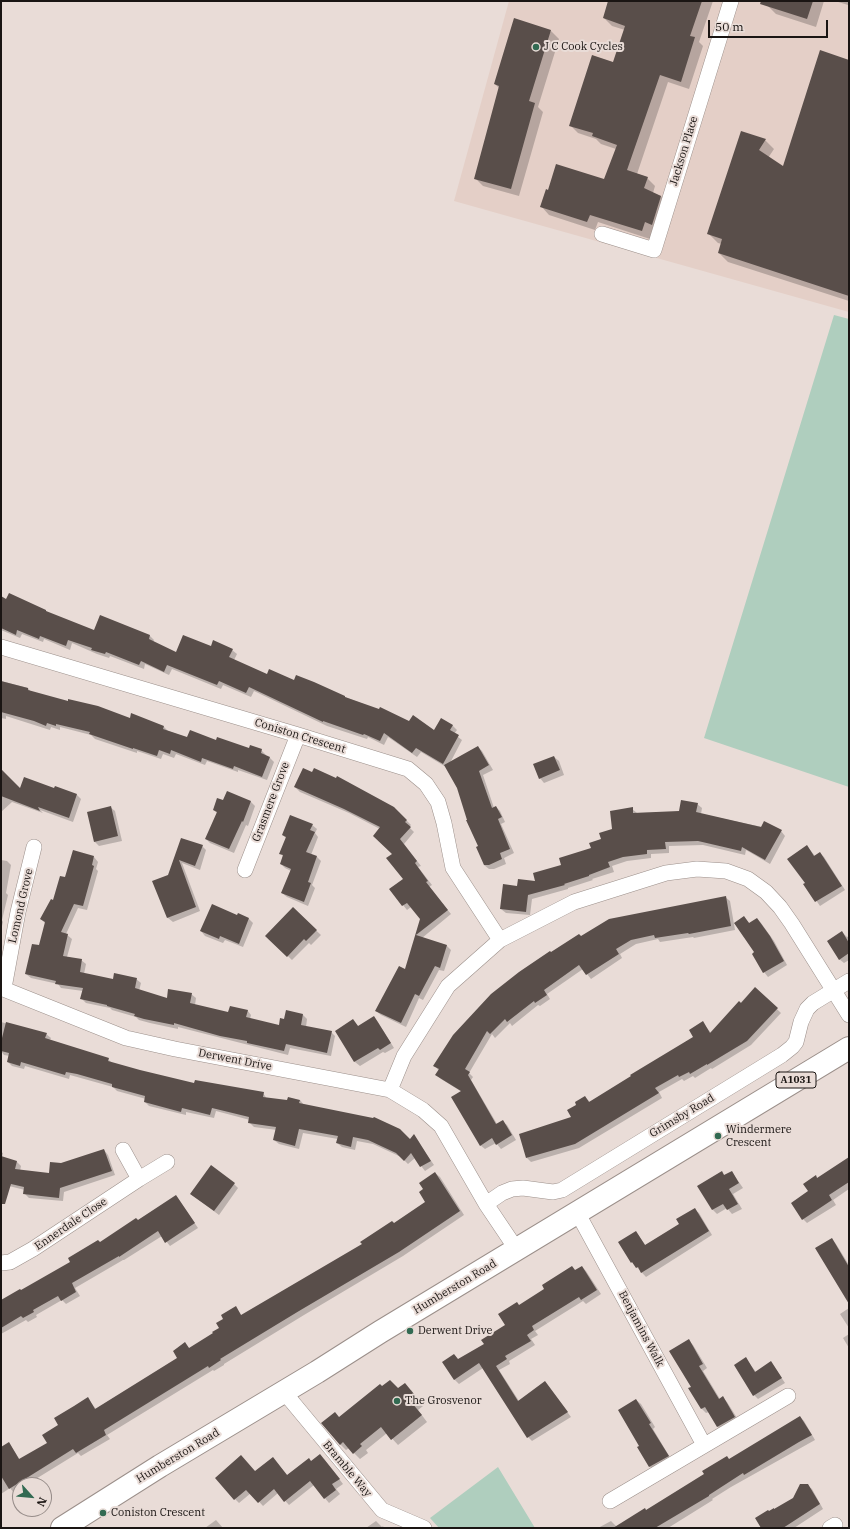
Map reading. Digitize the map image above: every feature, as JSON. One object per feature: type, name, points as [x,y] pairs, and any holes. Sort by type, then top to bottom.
[{"type":"main road","name":"Humberston Road","points":[[62,1528],[166,1462],[284,1392],[577,1212],[849,1048]]},
{"type":"street","name":"Jackson Place","points":[[602,234],[654,250],[731,1]]},
{"type":"street","name":"Coniston Crescent","points":[[1,647],[298,734],[408,769],[426,784],[438,802],[453,868],[500,940]]},
{"type":"street","name":"Grasmere Grove","points":[[245,870],[298,734]]},
{"type":"street","name":"Lomond Grove","points":[[2,988],[18,912],[34,847]]},
{"type":"street","points":[[390,1090],[404,1056],[448,986],[500,940],[574,902],[666,873],[698,869],[726,871],[748,879],[766,892],[780,907],[849,1015]]},
{"type":"street","name":"Grimsby Road","points":[[486,1204],[502,1193],[512,1189],[523,1188],[542,1192],[562,1190],[776,1059],[792,1047],[798,1037],[801,1022],[807,1009],[813,1003],[849,981]]},
{"type":"street","name":"Derwent Drive","points":[[2,988],[126,1038],[175,1049],[390,1090],[422,1110],[441,1126],[486,1204],[517,1250]]},
{"type":"street","points":[[123,1150],[139,1179]]},
{"type":"street","name":"Ennerdale Close","points":[[1,1263],[10,1262],[33,1249],[139,1179],[168,1162]]},
{"type":"street","name":"Benjamins Walk","points":[[577,1212],[704,1445]]},
{"type":"street","name":"Bramble Way","points":[[284,1392],[382,1510],[424,1528]]},
{"type":"street","points":[[610,1501],[788,1396]]},
{"type":"shaded area","points":[[509,1],[849,1],[849,312],[454,201]]},
{"type":"green space","points":[[834,315],[849,319],[849,787],[704,738]]},
{"type":"green space","points":[[498,1467],[535,1528],[439,1528],[430,1518]]},
{"type":"building","points":[[608,1],[702,1],[690,36],[695,37],[681,82],[660,75],[627,170],[648,177],[644,188],[661,196],[652,225],[645,222],[642,231],[590,215],[587,222],[540,207],[546,189],[548,190],[556,164],[604,179],[617,145],[592,136],[593,133],[569,126],[592,55],[613,62],[625,26],[603,18]]},
{"type":"building","points":[[761,1],[813,1],[807,19],[760,4]]},
{"type":"building","points":[[514,18],[551,30],[529,101],[535,103],[511,189],[474,179],[499,86],[494,84]]},
{"type":"building","points":[[820,50],[849,60],[849,296],[718,253],[722,239],[707,234],[741,131],[766,139],[759,150],[783,166]]},
{"type":"building","points":[[9,593],[46,611],[94,630],[100,615],[150,635],[149,639],[176,652],[183,635],[211,646],[213,640],[233,649],[229,657],[267,674],[269,669],[294,680],[296,675],[345,697],[379,709],[380,707],[409,721],[413,715],[434,730],[441,718],[453,725],[450,730],[459,735],[443,764],[416,748],[412,753],[384,733],[380,741],[364,734],[363,735],[323,722],[249,687],[246,693],[219,681],[217,685],[167,665],[164,672],[141,661],[139,665],[106,652],[105,654],[91,650],[92,648],[68,640],[66,646],[40,636],[39,639],[17,630],[16,635],[1,628],[1,596],[6,599]]},
{"type":"building","points":[[1,681],[68,701],[68,699],[98,706],[130,718],[131,713],[164,726],[163,729],[187,737],[190,730],[216,740],[217,737],[249,748],[250,745],[262,749],[261,753],[270,757],[262,777],[234,766],[233,769],[202,758],[201,762],[171,750],[170,754],[159,750],[157,756],[89,734],[90,732],[56,724],[56,726],[47,723],[46,726],[34,721],[1,712]]},
{"type":"building","points":[[478,746],[489,765],[479,771],[492,808],[496,806],[502,817],[498,819],[510,849],[500,853],[502,859],[489,865],[484,865],[476,847],[478,846],[466,820],[457,788],[444,765]]},
{"type":"building","points":[[554,756],[560,770],[539,779],[533,764]]},
{"type":"building","points":[[303,768],[312,772],[314,768],[336,778],[337,776],[394,807],[407,820],[405,822],[411,827],[400,839],[417,861],[415,863],[428,881],[426,882],[448,910],[416,935],[447,945],[440,968],[435,966],[419,996],[415,994],[401,1023],[375,1011],[399,966],[405,969],[420,919],[407,903],[402,906],[389,889],[403,879],[386,858],[392,854],[373,836],[380,827],[294,787]]},
{"type":"building","points":[[1,769],[20,788],[24,777],[54,788],[55,786],[77,794],[69,818],[38,807],[40,811],[1,796]]},
{"type":"building","points":[[227,791],[251,801],[243,822],[242,821],[229,849],[205,839],[217,812],[213,810],[217,798],[223,800]]},
{"type":"building","points":[[681,800],[698,803],[696,812],[761,827],[764,821],[782,830],[765,860],[742,847],[741,851],[698,841],[665,842],[666,849],[647,850],[647,854],[623,857],[608,862],[610,867],[589,876],[564,884],[565,885],[528,895],[526,912],[500,909],[503,884],[517,886],[518,879],[535,881],[533,873],[561,865],[559,858],[591,848],[589,843],[601,839],[599,833],[612,829],[610,811],[633,807],[633,813],[679,811]]},
{"type":"building","points":[[111,806],[118,836],[94,842],[87,812]]},
{"type":"building","points":[[290,815],[313,824],[310,830],[315,832],[306,852],[317,856],[308,882],[311,883],[304,902],[281,893],[291,869],[280,864],[283,855],[279,854],[286,837],[282,835]]},
{"type":"building","points":[[181,838],[203,845],[195,866],[179,860],[196,907],[167,918],[152,881],[168,875]]},
{"type":"building","points":[[807,845],[814,856],[820,852],[842,886],[815,902],[803,884],[805,883],[787,859]]},
{"type":"building","points":[[73,850],[94,856],[92,865],[94,866],[83,906],[74,904],[61,932],[68,934],[63,956],[82,959],[80,972],[113,979],[114,973],[137,978],[135,988],[167,998],[168,989],[192,993],[190,1003],[228,1012],[230,1006],[248,1010],[246,1017],[279,1025],[280,1018],[284,1019],[286,1010],[303,1014],[301,1025],[332,1031],[327,1053],[286,1044],[284,1051],[247,1043],[247,1041],[220,1036],[174,1023],[174,1025],[144,1019],[134,1016],[135,1014],[107,1005],[80,999],[83,988],[55,984],[56,981],[25,974],[32,944],[39,945],[45,922],[40,919],[51,899],[53,900],[60,876],[65,877]]},
{"type":"building","points":[[726,896],[731,926],[689,934],[655,938],[654,935],[631,940],[616,949],[619,954],[586,975],[579,965],[544,990],[547,995],[535,1003],[534,1001],[507,1022],[505,1019],[490,1034],[487,1031],[465,1069],[470,1072],[468,1075],[496,1124],[503,1120],[512,1135],[496,1145],[492,1138],[480,1146],[451,1097],[461,1091],[435,1075],[439,1069],[433,1066],[453,1035],[491,994],[519,972],[550,951],[551,952],[579,934],[581,936],[609,919]]},
{"type":"building","points":[[212,904],[237,915],[238,913],[249,918],[239,944],[220,936],[219,939],[200,931]]},
{"type":"building","points":[[293,907],[317,930],[306,941],[304,939],[287,957],[265,936]]},
{"type":"building","points":[[744,916],[749,923],[757,918],[770,936],[784,961],[763,973],[752,954],[754,952],[734,923]]},
{"type":"building","points":[[842,931],[849,943],[849,953],[839,960],[827,941]]},
{"type":"building","points":[[755,987],[778,1008],[747,1041],[690,1074],[689,1072],[679,1077],[678,1075],[655,1088],[659,1093],[575,1144],[526,1158],[519,1134],[571,1117],[567,1110],[576,1105],[575,1102],[585,1096],[589,1102],[693,1037],[689,1030],[703,1021],[710,1033],[739,1001],[741,1003]]},
{"type":"building","points":[[374,1016],[391,1043],[380,1050],[378,1048],[354,1062],[335,1031],[353,1019],[358,1026]]},
{"type":"building","points":[[6,1022],[47,1033],[45,1038],[109,1058],[108,1061],[140,1070],[194,1083],[195,1080],[264,1092],[263,1097],[287,1100],[288,1097],[300,1100],[299,1103],[374,1117],[400,1129],[410,1139],[414,1134],[431,1161],[420,1167],[411,1153],[404,1161],[396,1153],[368,1140],[353,1137],[351,1147],[336,1143],[338,1136],[299,1129],[295,1146],[273,1140],[276,1127],[248,1123],[249,1117],[212,1108],[210,1115],[182,1108],[181,1112],[144,1102],[145,1096],[112,1087],[112,1084],[77,1074],[66,1072],[65,1075],[21,1062],[20,1066],[7,1062],[9,1053],[1,1051],[1,1042]]},
{"type":"building","points":[[104,1149],[112,1171],[60,1188],[59,1198],[23,1194],[24,1187],[11,1184],[5,1204],[1,1204],[1,1156],[17,1161],[15,1169],[49,1173],[50,1162],[61,1163]]},
{"type":"building","points":[[849,1157],[849,1182],[829,1195],[832,1200],[802,1220],[791,1203],[808,1191],[803,1184],[816,1175],[817,1178]]},
{"type":"building","points":[[211,1165],[235,1183],[214,1211],[190,1194]]},
{"type":"building","points":[[722,1171],[724,1175],[732,1171],[739,1183],[729,1189],[738,1204],[727,1210],[723,1204],[712,1210],[697,1186]]},
{"type":"building","points":[[435,1172],[460,1211],[399,1252],[104,1430],[106,1435],[76,1453],[73,1449],[28,1477],[12,1477],[12,1487],[9,1489],[1,1476],[1,1447],[9,1442],[19,1459],[47,1443],[42,1435],[58,1425],[54,1418],[88,1397],[95,1409],[177,1358],[173,1351],[185,1342],[189,1348],[213,1333],[212,1332],[219,1328],[216,1323],[223,1319],[221,1315],[236,1306],[241,1315],[362,1244],[360,1242],[392,1221],[394,1223],[425,1202],[419,1192],[423,1189],[419,1183]]},
{"type":"building","points":[[176,1195],[195,1223],[165,1243],[158,1231],[119,1257],[72,1283],[76,1292],[61,1301],[58,1296],[33,1310],[34,1312],[23,1318],[21,1316],[1,1328],[1,1300],[70,1262],[68,1258],[98,1240],[100,1242],[136,1218],[138,1220]]},
{"type":"building","points":[[695,1208],[709,1231],[641,1273],[638,1267],[636,1268],[632,1262],[631,1263],[618,1242],[636,1231],[645,1245],[679,1224],[676,1219]]},
{"type":"building","points":[[832,1238],[849,1267],[849,1304],[815,1248]]},
{"type":"building","points":[[572,1266],[575,1270],[582,1266],[597,1290],[581,1300],[579,1297],[532,1326],[534,1330],[527,1335],[531,1341],[505,1356],[507,1359],[496,1366],[518,1401],[545,1381],[568,1412],[527,1438],[479,1363],[454,1380],[442,1362],[454,1354],[458,1359],[484,1344],[481,1340],[505,1325],[498,1314],[517,1302],[519,1305],[544,1289],[542,1285]]},
{"type":"building","points":[[689,1339],[703,1364],[699,1366],[719,1399],[723,1396],[735,1417],[717,1427],[705,1407],[701,1409],[688,1388],[691,1387],[669,1351]]},
{"type":"building","points":[[746,1357],[755,1372],[771,1361],[782,1378],[753,1396],[734,1365]]},
{"type":"building","points":[[390,1380],[398,1388],[405,1383],[418,1399],[412,1403],[422,1415],[391,1440],[381,1427],[360,1444],[362,1446],[353,1454],[343,1442],[340,1445],[321,1423],[335,1412],[339,1417],[380,1384],[382,1386]]},
{"type":"building","points":[[636,1399],[651,1423],[649,1424],[669,1456],[649,1467],[637,1447],[639,1446],[618,1410]]},
{"type":"building","points":[[800,1416],[812,1435],[744,1475],[743,1473],[709,1496],[655,1528],[613,1528],[645,1508],[646,1510],[704,1474],[702,1471],[727,1456],[729,1459]]},
{"type":"building","points":[[320,1454],[340,1479],[332,1484],[336,1490],[324,1499],[310,1481],[284,1502],[274,1489],[258,1503],[246,1490],[234,1500],[215,1478],[241,1455],[255,1471],[273,1457],[287,1475],[309,1458],[311,1461]]},
{"type":"building","points":[[800,1484],[808,1484],[820,1504],[783,1528],[761,1528],[755,1518],[793,1498]]},
{"type":"place","name":"J C Cook Cycles","points":[[536,47]]},
{"type":"place","name":"Windermere Crescent","points":[[718,1136]]},
{"type":"place","name":"Derwent Drive","points":[[410,1331]]},
{"type":"place","name":"The Grosvenor","points":[[397,1401]]},
{"type":"place","name":"Coniston Crescent","points":[[103,1513]]}]
